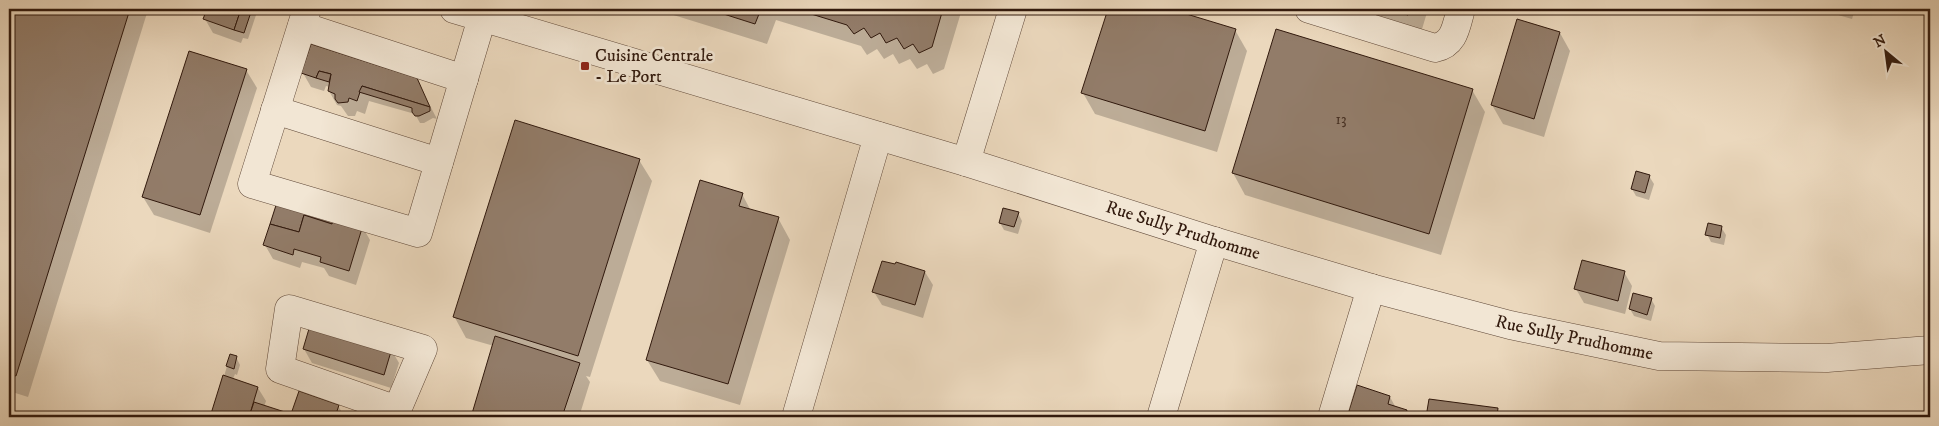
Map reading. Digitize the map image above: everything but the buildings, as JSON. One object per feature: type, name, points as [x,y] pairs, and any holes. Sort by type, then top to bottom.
[{"type":"street","name":"Rue Sully Prudhomme","points":[[454,9],[501,17],[1214,241],[1371,288],[1510,324],[1659,356],[1827,358],[1930,350]]},
{"type":"street","points":[[966,162],[1013,9]]},
{"type":"street","points":[[1309,9],[1435,48],[1448,43],[1452,38],[1461,9]]},
{"type":"street","points":[[464,79],[304,17],[252,184],[418,233],[464,79],[501,17]]},
{"type":"street","points":[[275,110],[439,162]]},
{"type":"street","points":[[796,417],[878,136]]},
{"type":"street","points":[[1161,417],[1214,241]]},
{"type":"street","points":[[1332,417],[1371,288]]},
{"type":"street","points":[[289,309],[423,349],[396,414],[280,369],[289,309]]},
{"type":"place","name":"Cuisine Centrale - Le Port","points":[[585,66]]}]
